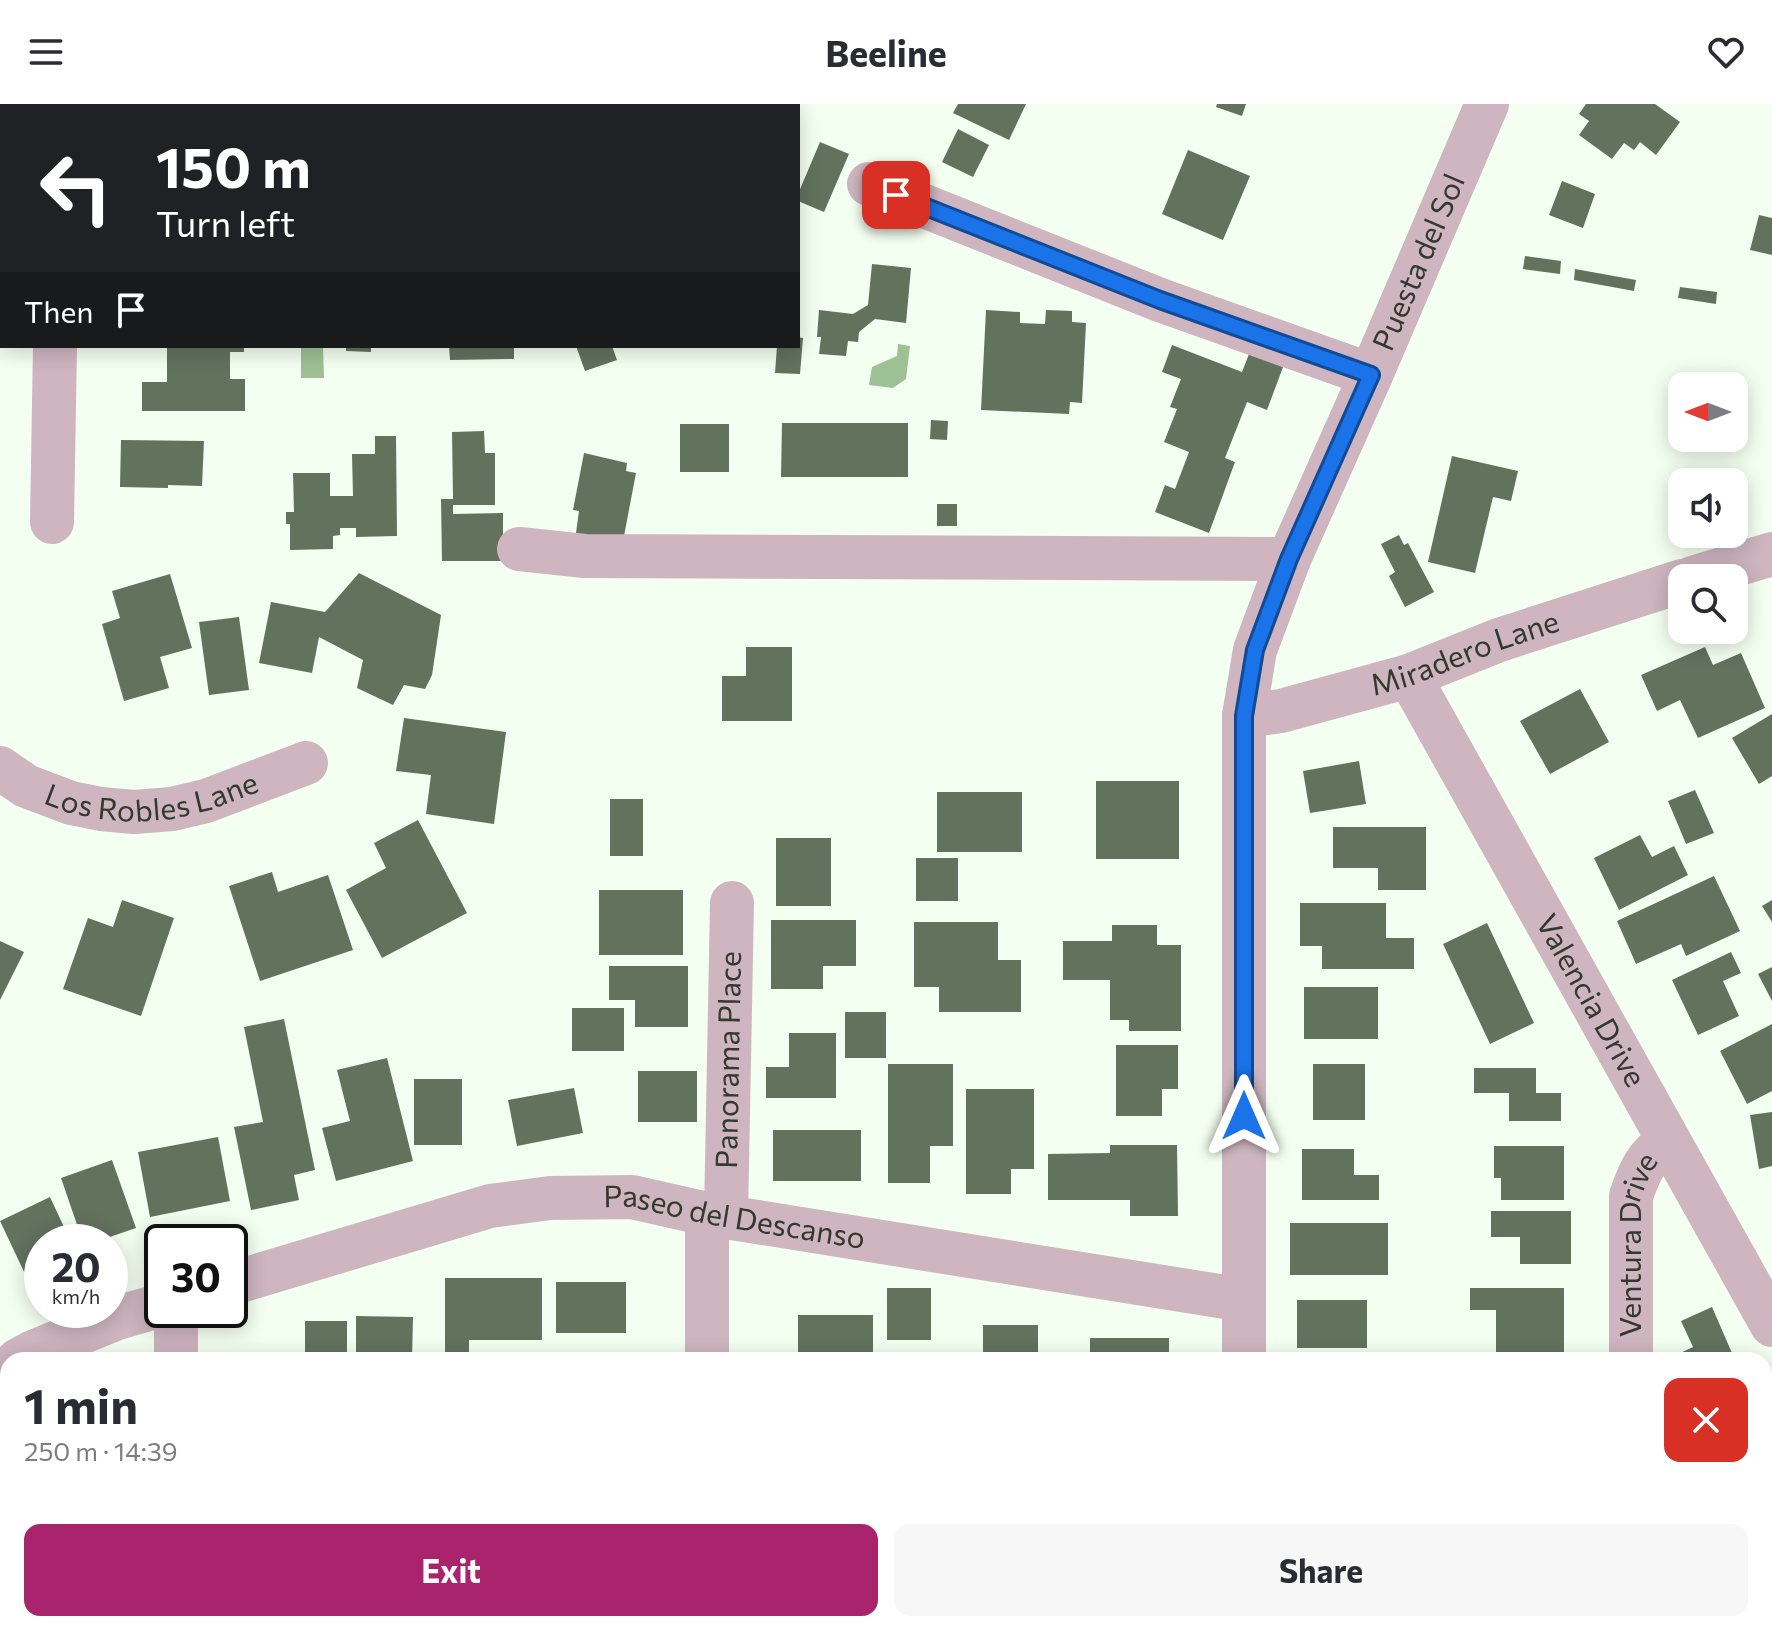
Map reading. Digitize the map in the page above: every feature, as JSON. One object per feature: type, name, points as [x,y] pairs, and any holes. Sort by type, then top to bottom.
[{"type":"street","name":"Puesta del Sol","points":[[1244,1352],[1244,716],[1255,650],[1289,559],[1487,104]]},
{"type":"street","points":[[869,184],[1160,300],[1371,375]]},
{"type":"street","points":[[52,522],[55,348]]},
{"type":"street","points":[[519,549],[585,556],[1289,559]]},
{"type":"street","points":[[1739,564],[1772,554]]},
{"type":"street","name":"Miradero Lane","points":[[1244,716],[1281,711],[1409,676],[1499,640],[1668,586]]},
{"type":"street","name":"Valencia Drive","points":[[1409,676],[1772,1325]]},
{"type":"street","name":"Los Robles Lane","points":[[0,768],[26,786],[71,803],[134,812],[172,809],[206,801],[306,763]]},
{"type":"street","name":"Panorama Place","points":[[708,1352],[732,903]]},
{"type":"street","name":"Ventura Drive","points":[[1631,1352],[1631,1196],[1648,1157],[1668,1142]]},
{"type":"street","name":"Paseo del Descanso","points":[[248,1279],[490,1206],[550,1198],[632,1197],[717,1215],[1244,1300]]},
{"type":"street","points":[[33,1352],[144,1310]]},
{"type":"street","points":[[176,1328],[176,1352]]},
{"type":"shaded area","points":[[898,344],[910,346],[906,379],[893,388],[869,385],[872,367],[897,356]]},
{"type":"shaded area","points":[[301,348],[323,348],[324,378],[301,378]]},
{"type":"building","points":[[958,104],[1026,104],[1009,140],[953,113]]},
{"type":"building","points":[[1217,104],[1246,104],[1242,116],[1216,107]]},
{"type":"building","points":[[1586,104],[1655,104],[1680,122],[1656,155],[1640,142],[1634,150],[1624,143],[1612,159],[1579,135],[1589,121],[1579,114]]},
{"type":"building","points":[[958,129],[989,145],[973,177],[942,162]]},
{"type":"building","points":[[820,142],[849,154],[824,212],[800,202],[800,189]]},
{"type":"building","points":[[1188,150],[1250,176],[1223,240],[1162,214]]},
{"type":"building","points":[[1562,181],[1595,194],[1583,228],[1549,215]]},
{"type":"building","points":[[1759,215],[1772,218],[1772,255],[1750,250]]},
{"type":"building","points":[[1525,256],[1561,261],[1560,274],[1523,269]]},
{"type":"building","points":[[872,264],[911,268],[906,323],[875,319],[859,332],[858,342],[848,341],[846,356],[819,354],[819,310],[853,314],[868,305]]},
{"type":"building","points":[[1575,269],[1636,280],[1634,291],[1574,280]]},
{"type":"building","points":[[1680,287],[1717,292],[1716,304],[1678,298]]},
{"type":"building","points":[[986,310],[1020,312],[1020,323],[1045,324],[1046,310],[1072,311],[1072,322],[1086,323],[1082,403],[1070,402],[1069,414],[981,410]]},
{"type":"building","points":[[800,337],[803,338],[800,374],[775,373],[777,348],[800,348]]},
{"type":"building","points":[[1172,345],[1242,372],[1249,354],[1283,367],[1267,410],[1247,402],[1225,458],[1235,462],[1209,533],[1155,512],[1165,485],[1175,489],[1189,452],[1164,442],[1177,409],[1170,407],[1181,379],[1162,372]]},
{"type":"building","points":[[167,348],[244,348],[244,352],[230,352],[230,379],[245,379],[245,411],[142,411],[142,382],[167,382]]},
{"type":"building","points":[[346,348],[371,348],[371,352],[346,351]]},
{"type":"building","points":[[449,348],[514,348],[514,359],[450,360]]},
{"type":"building","points":[[577,348],[613,348],[617,360],[585,371]]},
{"type":"building","points":[[931,420],[948,421],[947,440],[930,439]]},
{"type":"building","points":[[782,423],[908,423],[908,477],[781,477]]},
{"type":"building","points":[[680,424],[729,424],[729,472],[680,472]]},
{"type":"building","points":[[484,431],[485,453],[495,453],[495,505],[453,505],[453,514],[503,513],[503,561],[442,561],[441,499],[453,499],[452,432]]},
{"type":"building","points":[[375,436],[396,436],[397,536],[356,537],[356,528],[340,528],[340,535],[333,536],[333,549],[290,550],[290,524],[286,524],[286,512],[294,512],[293,473],[330,473],[330,496],[353,496],[352,454],[375,454]]},
{"type":"building","points":[[121,440],[204,441],[202,486],[120,487]]},
{"type":"building","points":[[584,453],[627,463],[626,471],[636,473],[624,536],[616,548],[576,533],[579,511],[573,510]]},
{"type":"building","points":[[1452,456],[1518,471],[1511,501],[1493,497],[1475,573],[1428,562]]},
{"type":"building","points":[[937,504],[957,504],[957,526],[937,526]]},
{"type":"building","points":[[1399,535],[1404,545],[1408,543],[1434,592],[1405,607],[1389,576],[1395,572],[1381,544]]},
{"type":"building","points":[[359,573],[441,615],[432,675],[425,689],[404,685],[393,705],[357,688],[363,660],[319,637],[312,673],[259,663],[271,602],[325,612]]},
{"type":"building","points":[[170,574],[192,648],[160,657],[169,688],[124,701],[102,624],[120,618],[112,591]]},
{"type":"building","points":[[239,617],[249,690],[209,695],[199,622]]},
{"type":"building","points":[[746,647],[792,647],[792,721],[722,721],[722,676],[746,676]]},
{"type":"building","points":[[1705,647],[1713,665],[1741,653],[1765,708],[1698,738],[1680,700],[1657,711],[1641,675]]},
{"type":"building","points":[[1580,689],[1609,742],[1550,774],[1520,721]]},
{"type":"building","points":[[1772,714],[1772,776],[1759,784],[1732,738]]},
{"type":"building","points":[[404,718],[506,732],[494,824],[426,814],[431,775],[396,771]]},
{"type":"building","points":[[1359,761],[1366,804],[1310,813],[1303,771]]},
{"type":"building","points":[[1096,781],[1179,781],[1179,859],[1096,859]]},
{"type":"building","points":[[1695,790],[1714,833],[1686,844],[1668,801]]},
{"type":"building","points":[[937,792],[1022,792],[1022,852],[937,852]]},
{"type":"building","points":[[610,799],[643,799],[643,856],[610,856]]},
{"type":"building","points":[[418,820],[467,913],[382,958],[346,890],[386,868],[374,843]]},
{"type":"building","points":[[1333,827],[1426,827],[1426,890],[1378,890],[1378,868],[1333,868]]},
{"type":"building","points":[[1640,835],[1652,857],[1674,846],[1688,875],[1619,910],[1594,858]]},
{"type":"building","points":[[776,838],[831,838],[831,906],[776,906]]},
{"type":"building","points":[[916,858],[958,858],[958,901],[916,901]]},
{"type":"building","points":[[272,872],[278,892],[328,875],[353,950],[260,981],[229,886]]},
{"type":"building","points":[[1714,876],[1740,931],[1686,956],[1681,944],[1636,964],[1617,921]]},
{"type":"building","points":[[599,890],[683,890],[683,955],[599,955]]},
{"type":"building","points":[[122,900],[174,918],[141,1016],[63,989],[88,918],[113,927]]},
{"type":"building","points":[[1772,900],[1772,922],[1762,906]]},
{"type":"building","points":[[1300,903],[1386,903],[1386,938],[1414,938],[1414,969],[1322,969],[1322,946],[1300,946]]},
{"type":"building","points":[[771,920],[856,920],[856,966],[823,966],[823,989],[771,989]]},
{"type":"building","points":[[914,922],[998,922],[998,960],[1021,960],[1021,1012],[939,1012],[939,987],[914,987]]},
{"type":"building","points":[[1487,923],[1534,1023],[1490,1044],[1443,944]]},
{"type":"building","points":[[1112,925],[1157,925],[1157,945],[1181,945],[1181,1031],[1129,1031],[1129,1020],[1110,1020],[1110,980],[1063,980],[1063,941],[1112,941]]},
{"type":"building","points":[[0,941],[24,952],[0,1000]]},
{"type":"building","points":[[1731,952],[1741,973],[1723,981],[1739,1016],[1698,1035],[1672,980]]},
{"type":"building","points":[[609,966],[688,966],[688,1027],[635,1027],[635,1000],[609,1000]]},
{"type":"building","points":[[1772,967],[1772,1001],[1758,974]]},
{"type":"building","points":[[1304,987],[1378,987],[1378,1039],[1304,1039]]},
{"type":"building","points":[[572,1008],[624,1008],[624,1051],[572,1051]]},
{"type":"building","points":[[845,1012],[886,1012],[886,1058],[845,1058]]},
{"type":"building","points":[[284,1019],[315,1170],[294,1175],[299,1200],[251,1210],[234,1127],[263,1122],[244,1027]]},
{"type":"building","points":[[1772,1024],[1772,1091],[1747,1104],[1720,1051]]},
{"type":"building","points":[[789,1033],[836,1033],[836,1098],[766,1098],[766,1067],[789,1067]]},
{"type":"building","points":[[1116,1045],[1178,1045],[1178,1089],[1162,1089],[1162,1116],[1116,1116]]},
{"type":"building","points":[[387,1058],[413,1161],[336,1181],[322,1128],[350,1121],[337,1070]]},
{"type":"building","points":[[888,1064],[953,1064],[953,1146],[930,1146],[930,1183],[888,1183]]},
{"type":"building","points":[[1313,1064],[1365,1064],[1365,1120],[1313,1120]]},
{"type":"building","points":[[1474,1068],[1536,1068],[1536,1093],[1561,1093],[1561,1121],[1509,1121],[1509,1093],[1474,1093]]},
{"type":"building","points":[[638,1071],[697,1071],[697,1122],[638,1122]]},
{"type":"building","points":[[414,1079],[462,1079],[462,1145],[414,1145]]},
{"type":"building","points":[[574,1088],[583,1133],[517,1146],[508,1100]]},
{"type":"building","points":[[966,1089],[1034,1089],[1034,1169],[1011,1169],[1011,1194],[966,1194]]},
{"type":"building","points":[[1772,1112],[1772,1166],[1759,1169],[1750,1115]]},
{"type":"building","points":[[773,1130],[861,1130],[861,1181],[773,1181]]},
{"type":"building","points":[[218,1137],[230,1201],[150,1217],[138,1152]]},
{"type":"building","points":[[1110,1145],[1177,1145],[1178,1216],[1130,1216],[1130,1200],[1048,1200],[1048,1154],[1110,1153]]},
{"type":"building","points":[[1494,1146],[1564,1146],[1564,1200],[1501,1200],[1501,1178],[1494,1178]]},
{"type":"building","points":[[1302,1149],[1354,1149],[1354,1175],[1379,1175],[1379,1200],[1302,1200]]},
{"type":"building","points":[[112,1160],[136,1228],[128,1231],[128,1224],[77,1224],[61,1178]]},
{"type":"building","points":[[50,1197],[63,1224],[24,1224],[24,1272],[0,1221]]},
{"type":"building","points":[[1491,1211],[1571,1211],[1571,1264],[1520,1264],[1520,1237],[1491,1237]]},
{"type":"building","points":[[1290,1223],[1388,1223],[1388,1275],[1290,1275]]},
{"type":"building","points":[[445,1278],[542,1278],[542,1340],[469,1340],[469,1352],[445,1352]]},
{"type":"building","points":[[556,1282],[626,1282],[626,1333],[556,1333]]},
{"type":"building","points":[[887,1288],[931,1288],[931,1340],[887,1340]]},
{"type":"building","points":[[1470,1288],[1564,1288],[1564,1352],[1496,1352],[1496,1310],[1470,1310]]},
{"type":"building","points":[[1297,1300],[1367,1300],[1367,1348],[1297,1348]]},
{"type":"building","points":[[1712,1307],[1732,1352],[1682,1352],[1693,1347],[1681,1321]]},
{"type":"building","points":[[798,1315],[873,1315],[873,1352],[798,1352]]},
{"type":"building","points":[[356,1316],[413,1317],[412,1352],[356,1352]]},
{"type":"building","points":[[305,1321],[347,1321],[347,1352],[305,1352]]},
{"type":"building","points":[[983,1325],[1038,1325],[1038,1352],[983,1352]]},
{"type":"building","points":[[1090,1338],[1169,1338],[1169,1352],[1090,1352]]},
{"type":"route","points":[[896,195],[1160,300],[1371,375],[1289,559],[1255,650],[1251,672],[1244,716],[1244,1116]]}]
